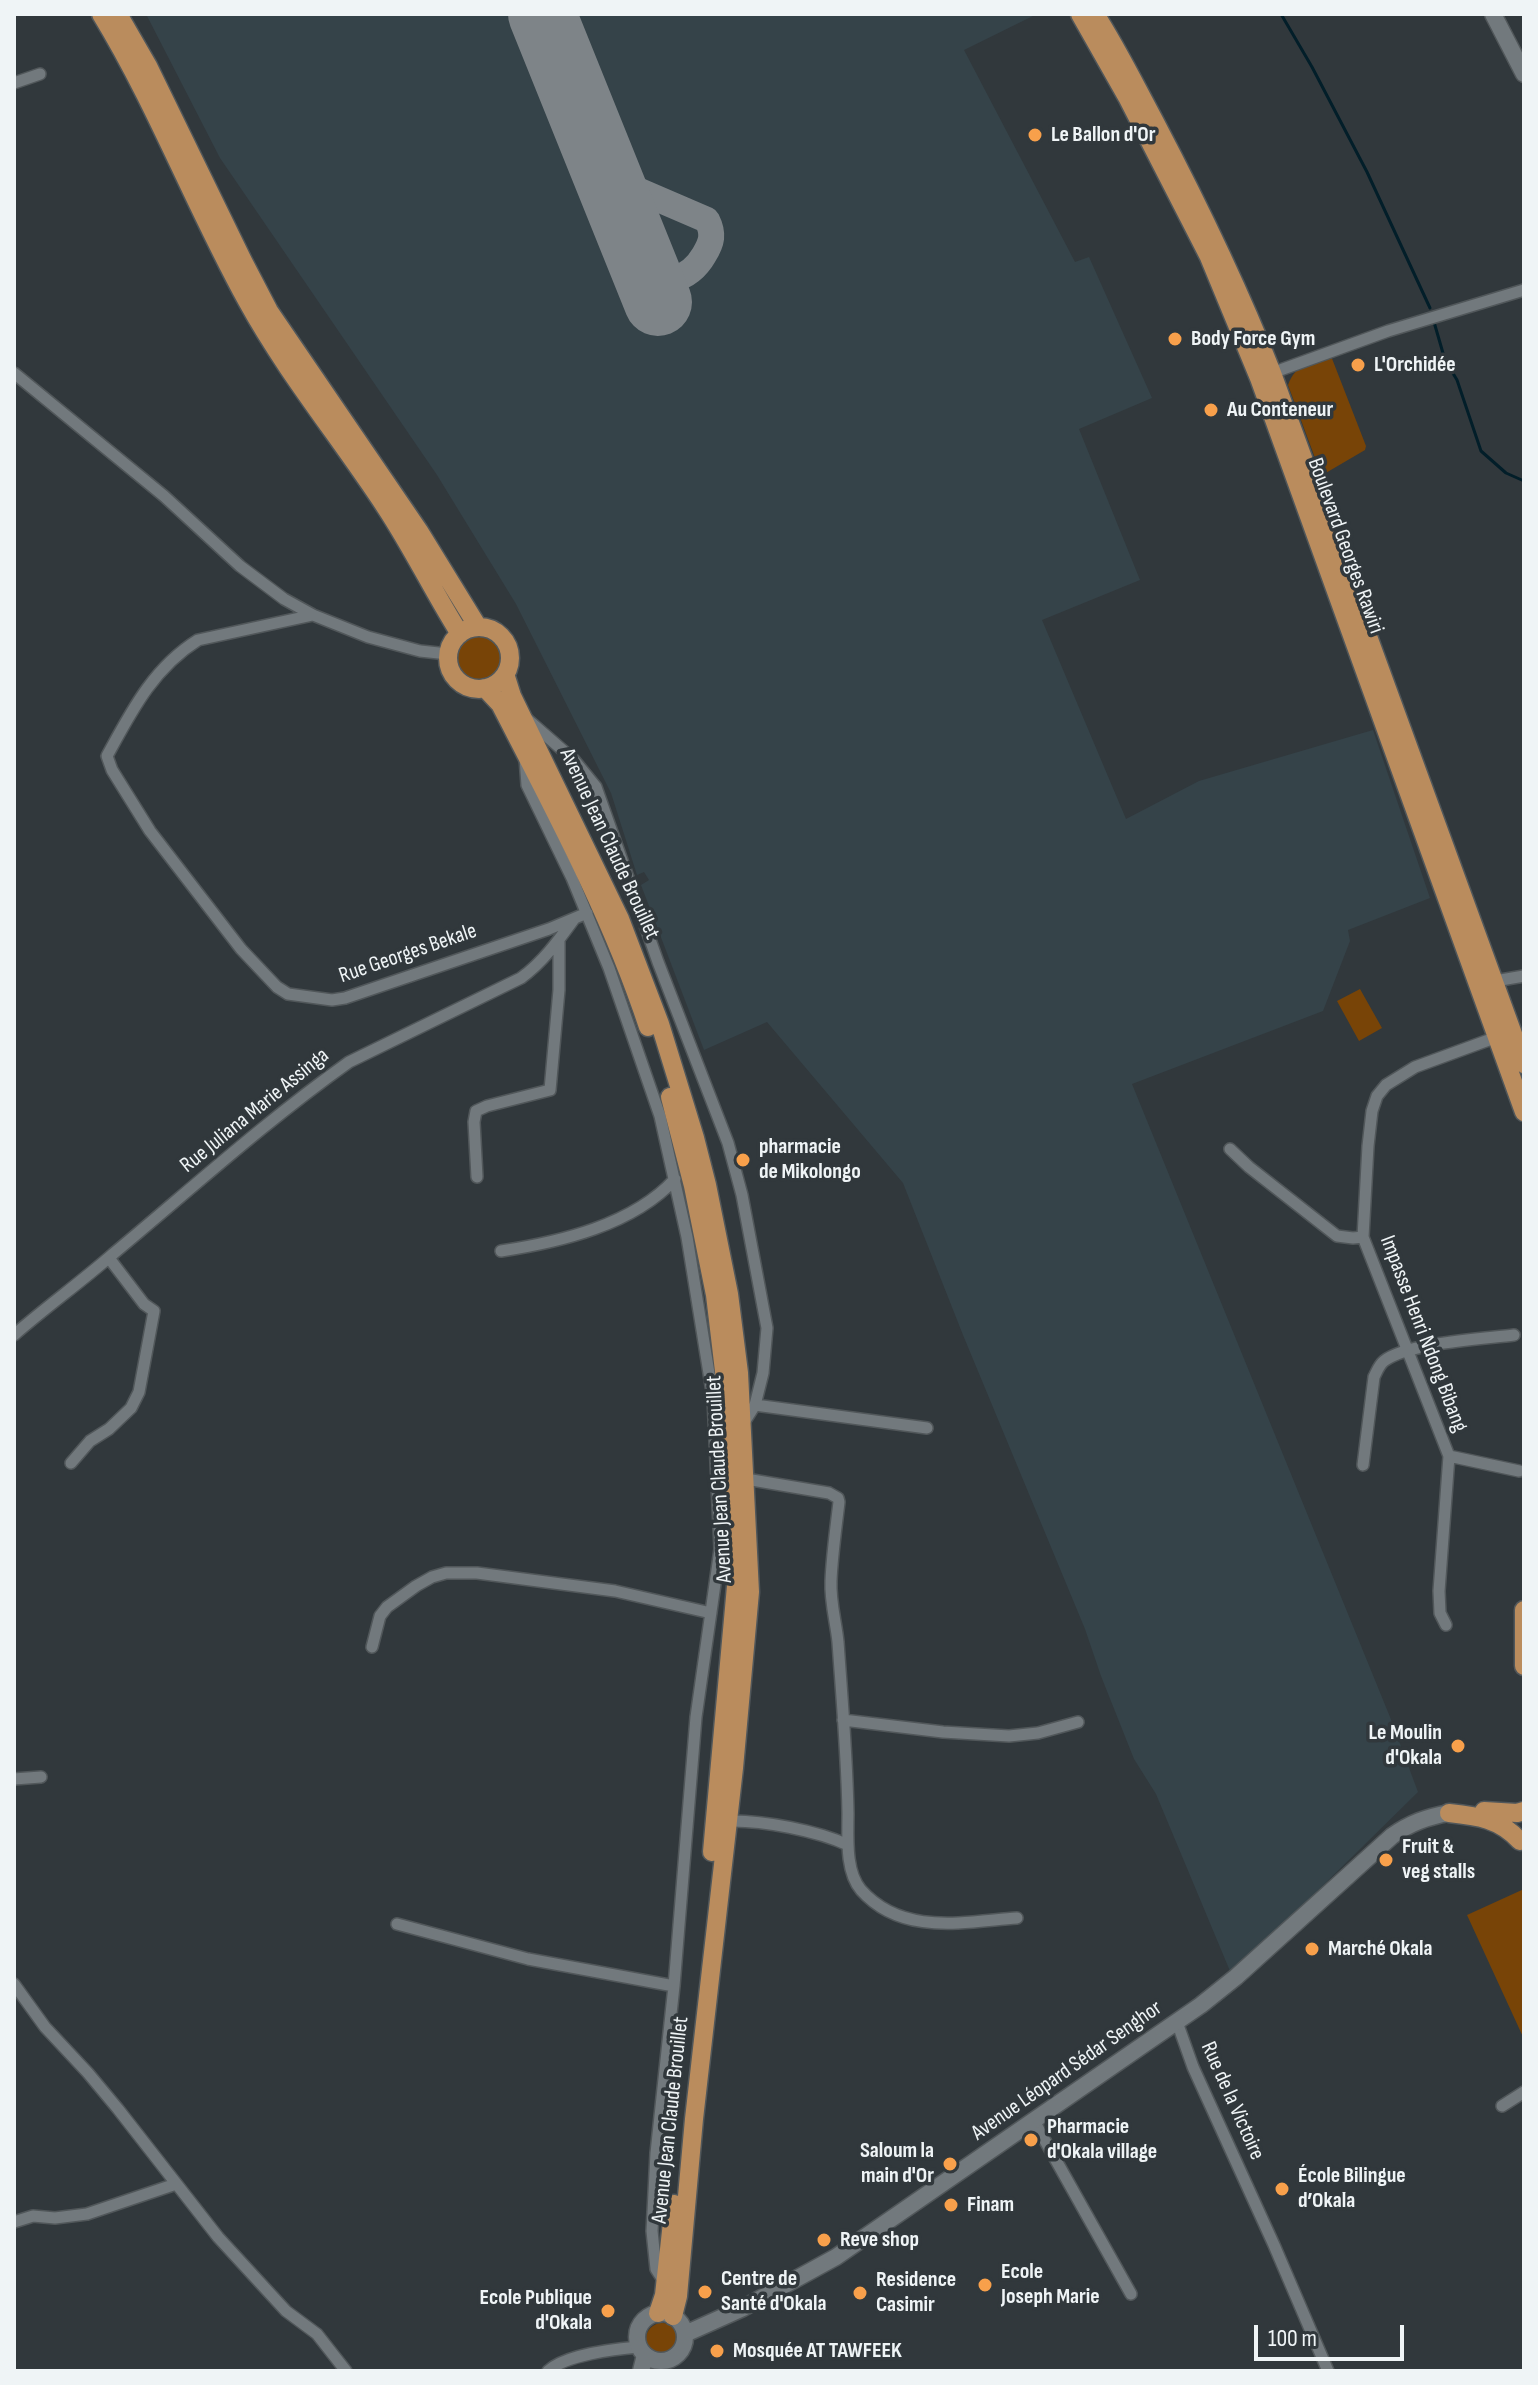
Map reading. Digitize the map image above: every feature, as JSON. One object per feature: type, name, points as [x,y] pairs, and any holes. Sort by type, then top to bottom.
[{"type":"main road","points":[[101,14],[127,57],[251,309],[387,510],[460,634]]},
{"type":"main road","points":[[118,14],[148,66],[269,311],[419,531],[478,627]]},
{"type":"main road","name":"Boulevard Georges Rawiri","points":[[1080,14],[1196,231],[1244,339],[1524,1112]]},
{"type":"main road","name":"Boulevard Georges Rawiri","points":[[1095,14],[1201,209],[1248,312],[1524,1064]]},
{"type":"main road","points":[[478,627],[489,629],[504,640],[510,658],[506,677],[485,688],[473,689],[457,680],[451,672],[448,654],[453,641],[460,634],[478,627]]},
{"type":"main road","name":"Avenue Jean Claude Brouillet","points":[[506,677],[512,696],[620,919],[680,1087],[723,1262],[739,1373],[751,1585],[692,2134],[678,2296],[666,2315]]},
{"type":"main road","name":"Avenue Jean Claude Brouillet","points":[[485,688],[500,704],[525,752],[603,914],[644,1014],[682,1142],[705,1241],[724,1371],[735,1594],[711,1863],[665,2283],[666,2315]]},
{"type":"main road","points":[[1524,1610],[1524,1666]]},
{"type":"main road","points":[[1449,1813],[1463,1810],[1524,1812],[1518,1825],[1522,1845]]},
{"type":"main road","points":[[1449,1813],[1472,1815],[1502,1825],[1522,1845]]},
{"type":"street","points":[[1493,14],[1524,74]]},
{"type":"street","points":[[14,83],[40,74]]},
{"type":"street","points":[[1272,373],[1388,331],[1524,290]]},
{"type":"street","points":[[14,373],[164,496],[263,585],[313,615],[399,646],[448,654]]},
{"type":"street","name":"Rue Georges Bekale","points":[[313,615],[198,640],[182,650],[147,685],[107,756],[112,770],[150,831],[241,949],[277,987],[288,994],[332,1000],[587,913]]},
{"type":"street","points":[[523,716],[574,760],[596,787],[666,985],[728,1143],[748,1220],[767,1328],[765,1357],[755,1405],[743,1424]]},
{"type":"street","points":[[525,752],[527,785],[587,913],[632,1031],[660,1116],[687,1237],[713,1398],[720,1549],[696,1717],[652,2221],[656,2269],[665,2283]]},
{"type":"street","name":"Rue Juliana Marie Assinga","points":[[14,1335],[241,1145],[340,1068],[521,978],[535,968],[574,919]]},
{"type":"street","points":[[477,1177],[476,1111],[550,1090],[559,990],[559,940]]},
{"type":"street","points":[[1495,981],[1524,976]]},
{"type":"street","name":"Impasse Henri Ndong Bibang","points":[[1446,1625],[1440,1613],[1439,1591],[1449,1456],[1363,1237],[1368,1146],[1377,1096],[1399,1075],[1497,1037]]},
{"type":"street","points":[[1230,1149],[1337,1236],[1363,1237]]},
{"type":"street","points":[[501,1251],[556,1242],[617,1219],[646,1206],[675,1179]]},
{"type":"street","points":[[71,1463],[90,1441],[109,1429],[131,1408],[142,1377],[154,1311],[144,1304],[109,1258]]},
{"type":"street","points":[[1363,1465],[1374,1377],[1385,1360],[1406,1349],[1514,1335]]},
{"type":"street","points":[[755,1405],[927,1428]]},
{"type":"street","points":[[1449,1456],[1519,1471]]},
{"type":"street","points":[[746,1479],[829,1493],[838,1498],[831,1584],[838,1637],[848,1845],[853,1878],[860,1889],[883,1908],[928,1924],[1017,1918]]},
{"type":"street","points":[[372,1647],[380,1616],[387,1607],[416,1586],[446,1573],[477,1573],[602,1589],[711,1613]]},
{"type":"street","points":[[843,1720],[1009,1736],[1038,1733],[1078,1722]]},
{"type":"street","points":[[14,1779],[41,1777]]},
{"type":"street","name":"Avenue Léopard Sédar Senghor","points":[[685,2334],[743,2308],[836,2257],[1177,2022],[1236,1977],[1392,1836],[1426,1817],[1449,1813]]},
{"type":"street","points":[[728,1821],[745,1820],[821,1835],[848,1845]]},
{"type":"street","points":[[397,1924],[538,1961],[674,1986]]},
{"type":"street","points":[[14,1984],[45,2027],[88,2073],[218,2237],[286,2311],[317,2334],[346,2371]]},
{"type":"street","name":"Rue de la Victoire","points":[[1177,2022],[1193,2067],[1328,2371]]},
{"type":"street","points":[[1502,2106],[1524,2092]]},
{"type":"street","points":[[1034,2121],[1131,2294]]},
{"type":"street","points":[[14,2222],[33,2216],[55,2218],[87,2214],[176,2184]]},
{"type":"street","points":[[548,2371],[569,2359],[642,2358],[661,2361],[677,2356],[685,2342],[683,2326],[666,2315],[648,2317],[638,2331],[642,2358]]},
{"type":"shaded area","points":[[146,14],[1037,14],[964,50],[1075,262],[1089,257],[1152,398],[1079,429],[1140,580],[1042,620],[1126,819],[1199,781],[1373,730],[1430,898],[1348,930],[1350,941],[1323,1011],[1132,1084],[1418,1792],[1291,1917],[1230,1971],[1156,1794],[1134,1759],[1085,1629],[903,1183],[767,1022],[704,1050],[641,885],[649,880],[644,872],[637,875],[611,793],[516,604],[437,475],[220,158]]},
{"type":"shaded area","points":[[1331,356],[1366,446],[1365,450],[1324,474],[1318,466],[1288,385],[1300,368]]},
{"type":"shaded area","points":[[479,636],[495,643],[502,659],[495,675],[479,682],[463,675],[456,659],[463,643]]},
{"type":"shaded area","points":[[1360,989],[1382,1028],[1359,1041],[1337,1001]]},
{"type":"shaded area","points":[[1524,1889],[1524,2039],[1467,1915]]},
{"type":"shaded area","points":[[662,2323],[673,2328],[678,2339],[673,2350],[662,2355],[651,2350],[646,2339],[651,2328]]},
{"type":"waterway","points":[[1281,14],[1367,172],[1430,308]]},
{"type":"waterway","points":[[1434,322],[1445,360],[1457,380],[1481,451],[1506,473],[1524,481]]},
{"type":"taxiway","points":[[597,151],[621,183],[707,220],[711,230],[709,246],[690,271],[674,279],[656,280],[639,275],[625,264],[616,248],[613,228],[619,205]]},
{"type":"runway","points":[[542,14],[658,302]]},
{"type":"place","name":"Le Ballon d'Or","points":[[1035,135]]},
{"type":"place","name":"Body Force Gym","points":[[1175,339]]},
{"type":"place","name":"L'Orchidée","points":[[1358,365]]},
{"type":"place","name":"Au Conteneur","points":[[1211,410]]},
{"type":"place","name":"pharmacie de Mikolongo","points":[[743,1160]]},
{"type":"place","name":"Le Moulin d'Okala","points":[[1458,1746]]},
{"type":"place","name":"Fruit & veg stalls","points":[[1386,1860]]},
{"type":"place","name":"Marché Okala","points":[[1312,1949]]},
{"type":"place","name":"Pharmacie d'Okala village","points":[[1031,2140]]},
{"type":"place","name":"Saloum la main d'Or","points":[[950,2164]]},
{"type":"place","name":"École Bilingue d’Okala","points":[[1282,2189]]},
{"type":"place","name":"Finam","points":[[951,2205]]},
{"type":"place","name":"Reve shop","points":[[824,2240]]},
{"type":"place","name":"Ecole Joseph Marie","points":[[985,2285]]},
{"type":"place","name":"Centre de Santé d'Okala","points":[[705,2292]]},
{"type":"place","name":"Residence Casimir","points":[[860,2293]]},
{"type":"place","name":"Ecole Publique d'Okala","points":[[608,2311]]},
{"type":"place","name":"Mosquée AT TAWFEEK","points":[[717,2351]]}]
